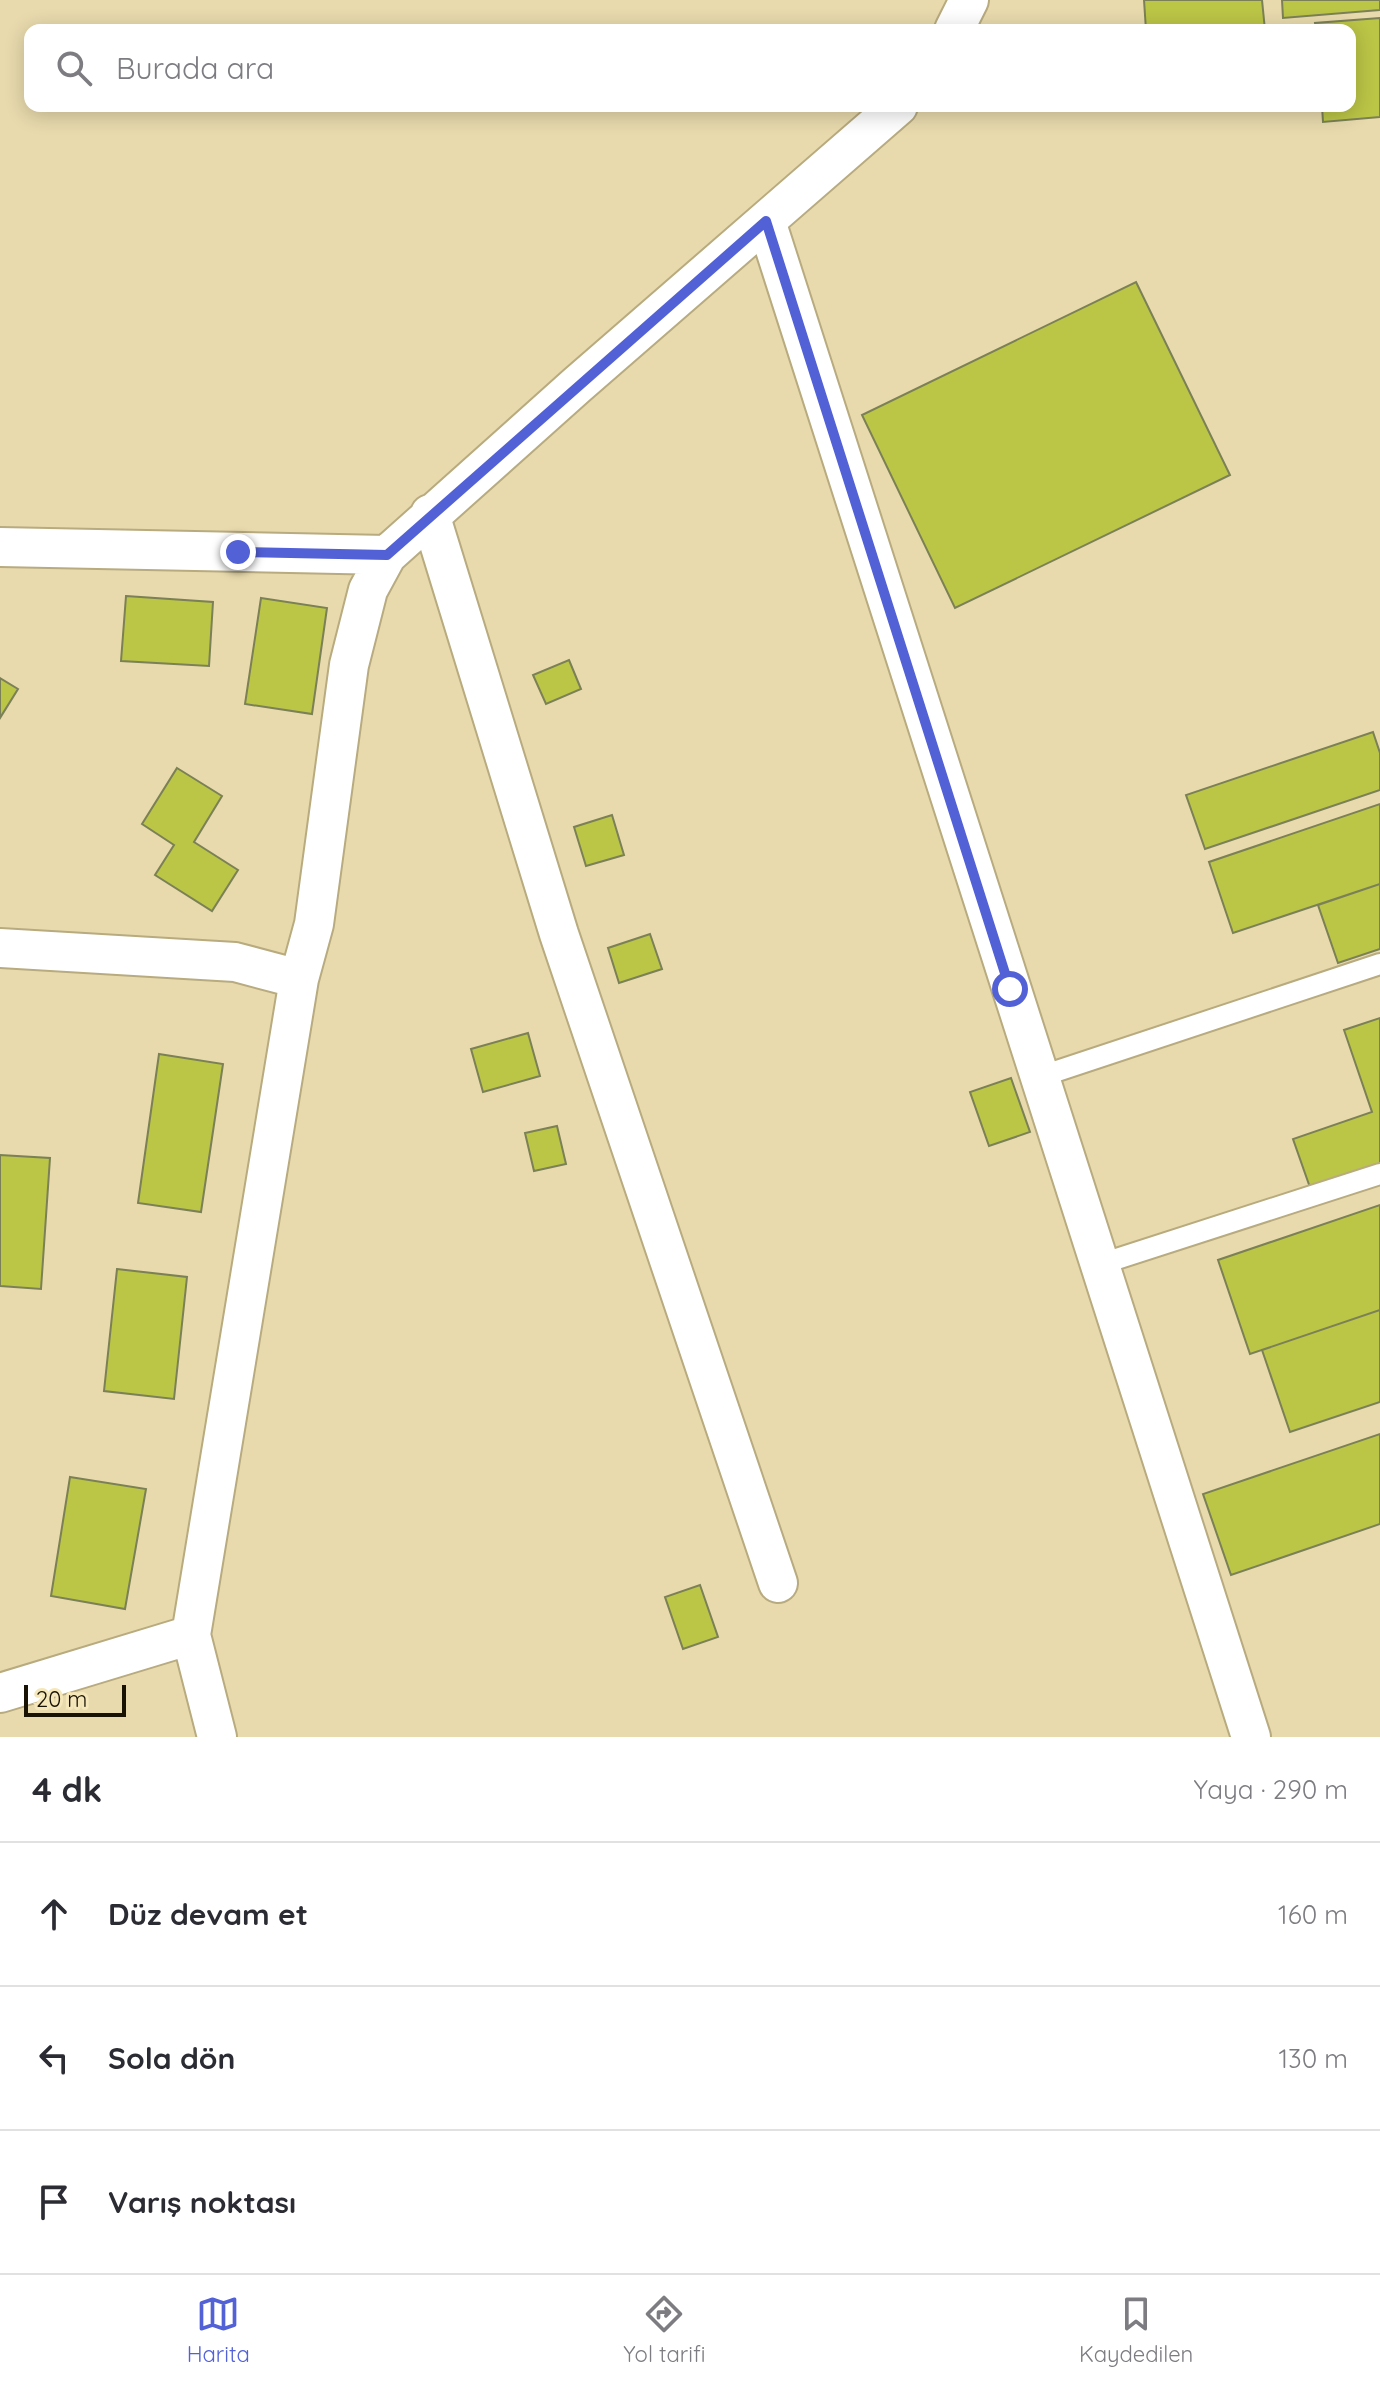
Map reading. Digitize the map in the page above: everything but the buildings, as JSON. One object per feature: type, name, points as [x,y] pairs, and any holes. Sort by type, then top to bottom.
[{"type":"street","points":[[957,24],[969,0]]},
{"type":"street","points":[[217,1737],[191,1635],[299,979],[314,924],[349,665],[368,590],[387,555],[430,514],[891,112]]},
{"type":"street","points":[[766,221],[1251,1737]]},
{"type":"street","points":[[430,514],[559,934],[778,1583]]},
{"type":"street","points":[[0,547],[387,555]]},
{"type":"street","points":[[0,948],[235,962],[299,979]]},
{"type":"street","points":[[0,1693],[191,1635]]},
{"type":"lane","points":[[1039,1077],[1380,964]]},
{"type":"lane","points":[[1098,1265],[1380,1174]]},
{"type":"route","points":[[238,552],[387,555],[766,221],[1010,989]]}]
